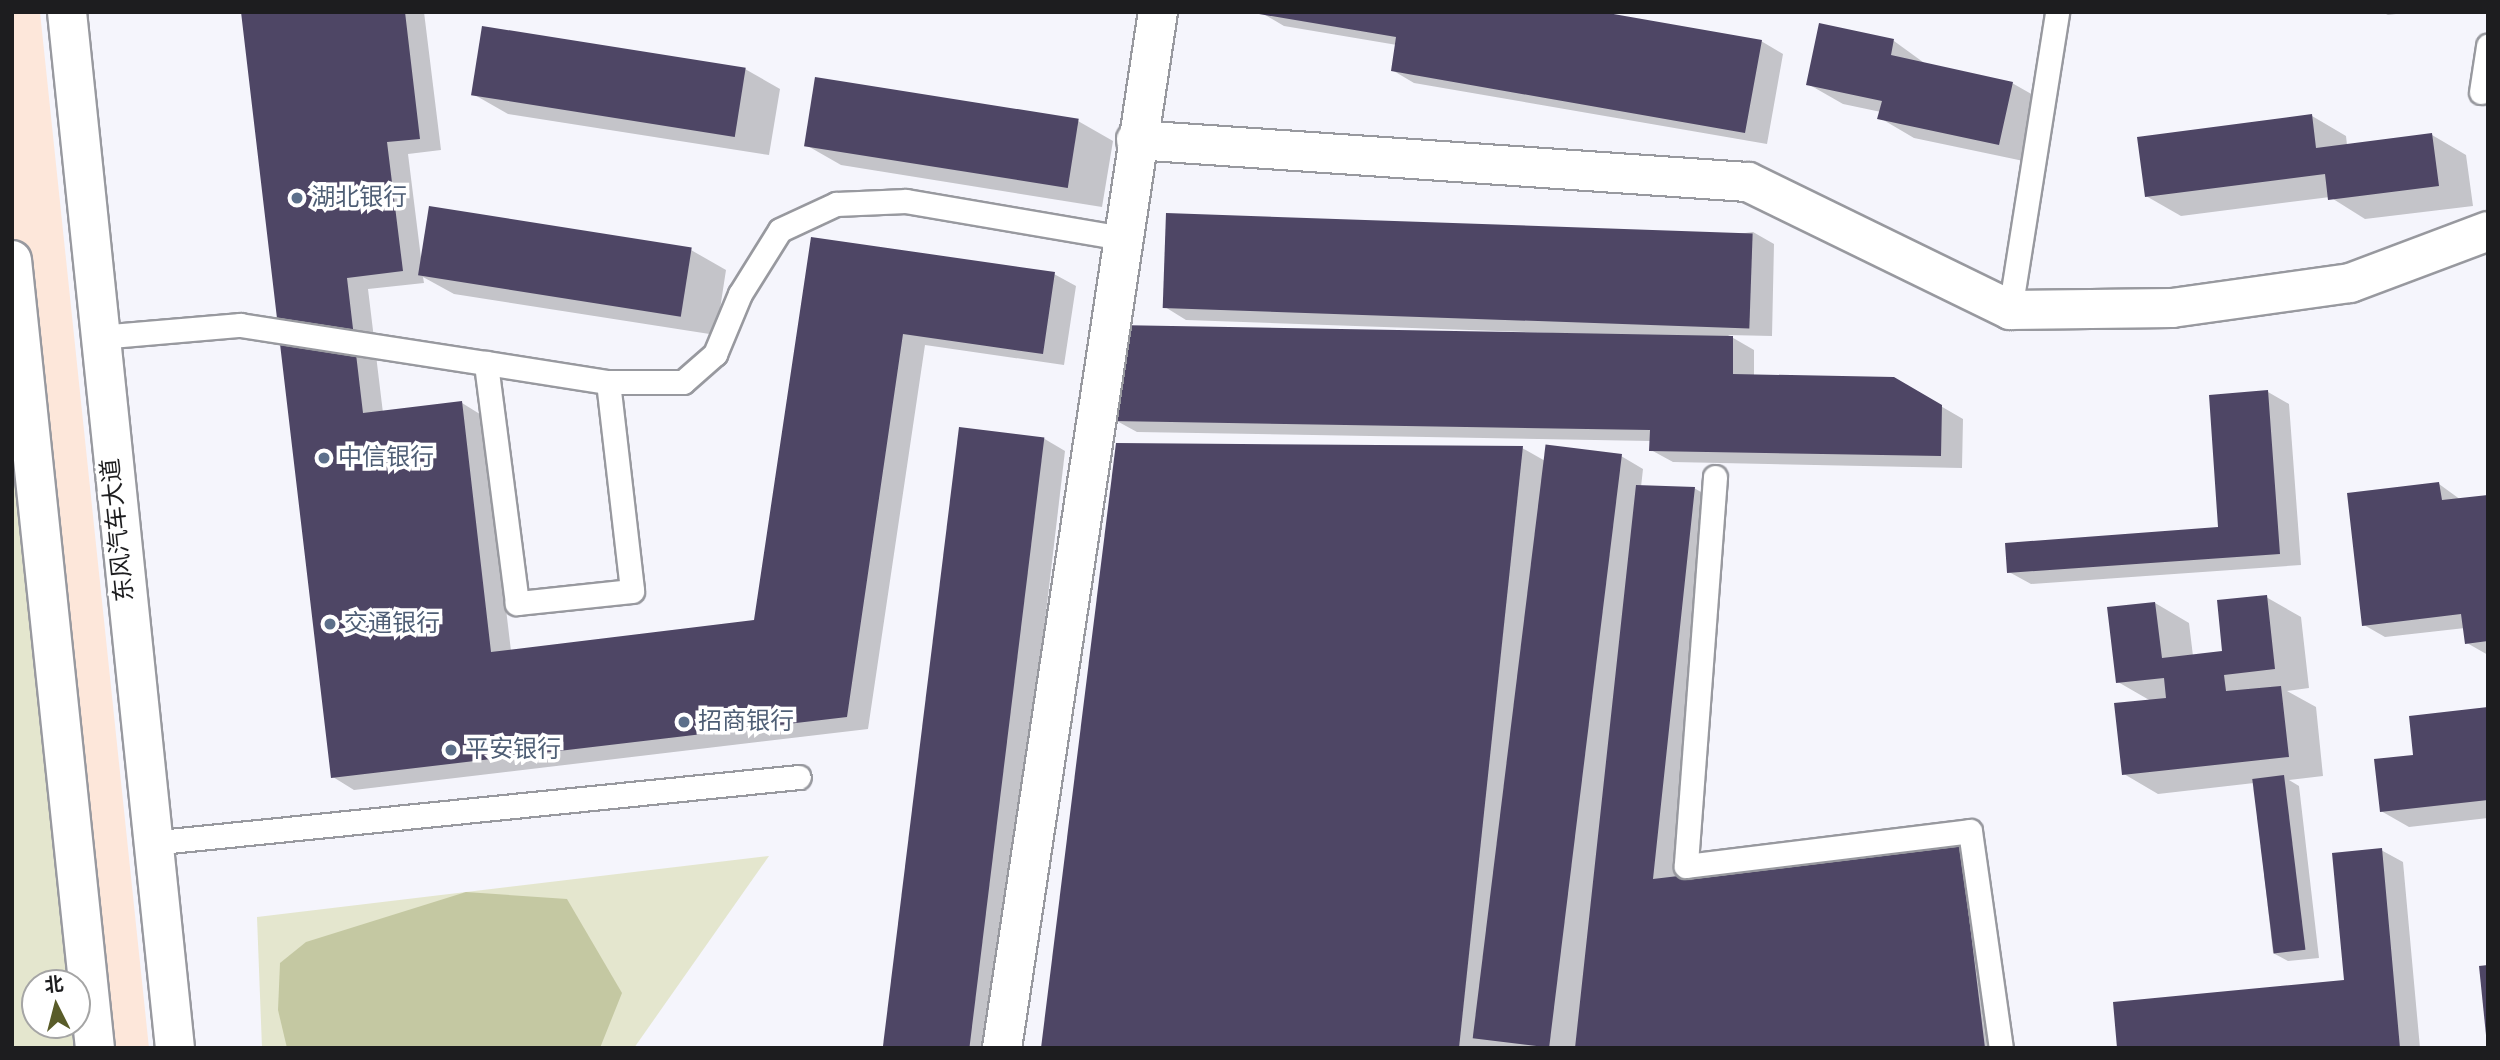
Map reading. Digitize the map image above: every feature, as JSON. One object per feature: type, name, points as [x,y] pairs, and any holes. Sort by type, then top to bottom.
[{"type":"street","name":"东风汽车大道","points":[[66,12],[150,843],[175,1048]]},
{"type":"street","points":[[1002,1048],[1136,140],[1158,12]]},
{"type":"street","points":[[1136,140],[1748,182],[2010,310],[2172,308],[2350,284],[2488,231]]},
{"type":"street","points":[[12,261],[21,429],[93,1041]]},
{"type":"street","points":[[168,993],[196,1048]]},
{"type":"lane","points":[[2010,310],[2057,12]]},
{"type":"lane","points":[[2481,92],[2488,46]]},
{"type":"lane","points":[[99,337],[240,325],[608,382],[683,382],[715,354],[740,294],[779,230],[836,204],[906,201],[1122,238]]},
{"type":"lane","points":[[486,362],[517,603],[632,591],[608,382]]},
{"type":"lane","points":[[1715,477],[1686,866],[1970,831],[2001,1048]]},
{"type":"lane","points":[[150,843],[799,777]]},
{"type":"shaded area","points":[[12,12],[40,12],[149,1048],[12,1048]]},
{"type":"green space","points":[[32,447],[89,969],[21,969],[21,1039],[91,1039],[91,984],[98,1048],[12,1048],[12,449]]},
{"type":"green space","points":[[769,856],[634,1048],[262,1048],[257,917]]},
{"type":"green space","points":[[466,892],[567,899],[622,993],[600,1048],[287,1048],[278,1010],[280,963],[306,942]]},
{"type":"building","points":[[241,12],[405,12],[420,139],[387,142],[403,271],[347,278],[363,413],[462,401],[491,652],[754,620],[811,237],[1055,272],[1043,354],[903,334],[847,717],[331,778]]},
{"type":"building","points":[[1602,12],[1762,40],[1745,133],[1391,71],[1396,37],[1259,14]]},
{"type":"building","points":[[1819,23],[1894,39],[1891,55],[2013,82],[1999,145],[1877,119],[1882,101],[1806,85]]},
{"type":"building","points":[[482,26],[746,68],[735,137],[471,95]]},
{"type":"building","points":[[815,77],[1079,119],[1068,188],[804,146]]},
{"type":"building","points":[[2312,114],[2316,148],[2432,133],[2439,186],[2328,200],[2325,174],[2145,197],[2137,137]]},
{"type":"building","points":[[429,206],[692,248],[681,317],[418,275]]},
{"type":"building","points":[[1166,213],[1753,233],[1749,328],[1163,308]]},
{"type":"building","points":[[1115,325],[1733,336],[1733,374],[1894,377],[1942,405],[1941,456],[1649,451],[1650,430],[1113,421]]},
{"type":"building","points":[[2268,390],[2280,554],[2007,573],[2005,543],[2218,527],[2209,395]]},
{"type":"building","points":[[959,427],[1044,437],[969,1048],[883,1047]]},
{"type":"building","points":[[1116,443],[1523,446],[1459,1048],[1041,1048]]},
{"type":"building","points":[[1546,445],[1622,454],[1549,1048],[1473,1038]]},
{"type":"building","points":[[2439,482],[2442,500],[2488,495],[2488,641],[2465,644],[2461,614],[2362,626],[2347,493]]},
{"type":"building","points":[[1636,485],[1695,487],[1653,879],[1960,843],[1985,1048],[1575,1048]]},
{"type":"building","points":[[2267,595],[2275,669],[2224,675],[2226,691],[2281,686],[2289,757],[2122,775],[2114,703],[2166,698],[2164,678],[2116,683],[2107,607],[2155,602],[2162,658],[2222,651],[2217,600]]},
{"type":"building","points":[[2488,707],[2488,800],[2380,812],[2374,759],[2413,755],[2409,716]]},
{"type":"building","points":[[2284,775],[2305,950],[2274,954],[2252,779]]},
{"type":"building","points":[[2382,848],[2400,1048],[2117,1048],[2113,1002],[2344,980],[2332,853]]},
{"type":"building","points":[[2488,965],[2488,1035],[2486,1035],[2479,966]]},
{"type":"place","name":"湖北银行","points":[[297,198]]},
{"type":"place","name":"中信银行","points":[[324,458]]},
{"type":"place","name":"交通银行","points":[[330,624]]},
{"type":"place","name":"招商银行","points":[[684,722]]},
{"type":"place","name":"平安银行","points":[[451,750]]}]
